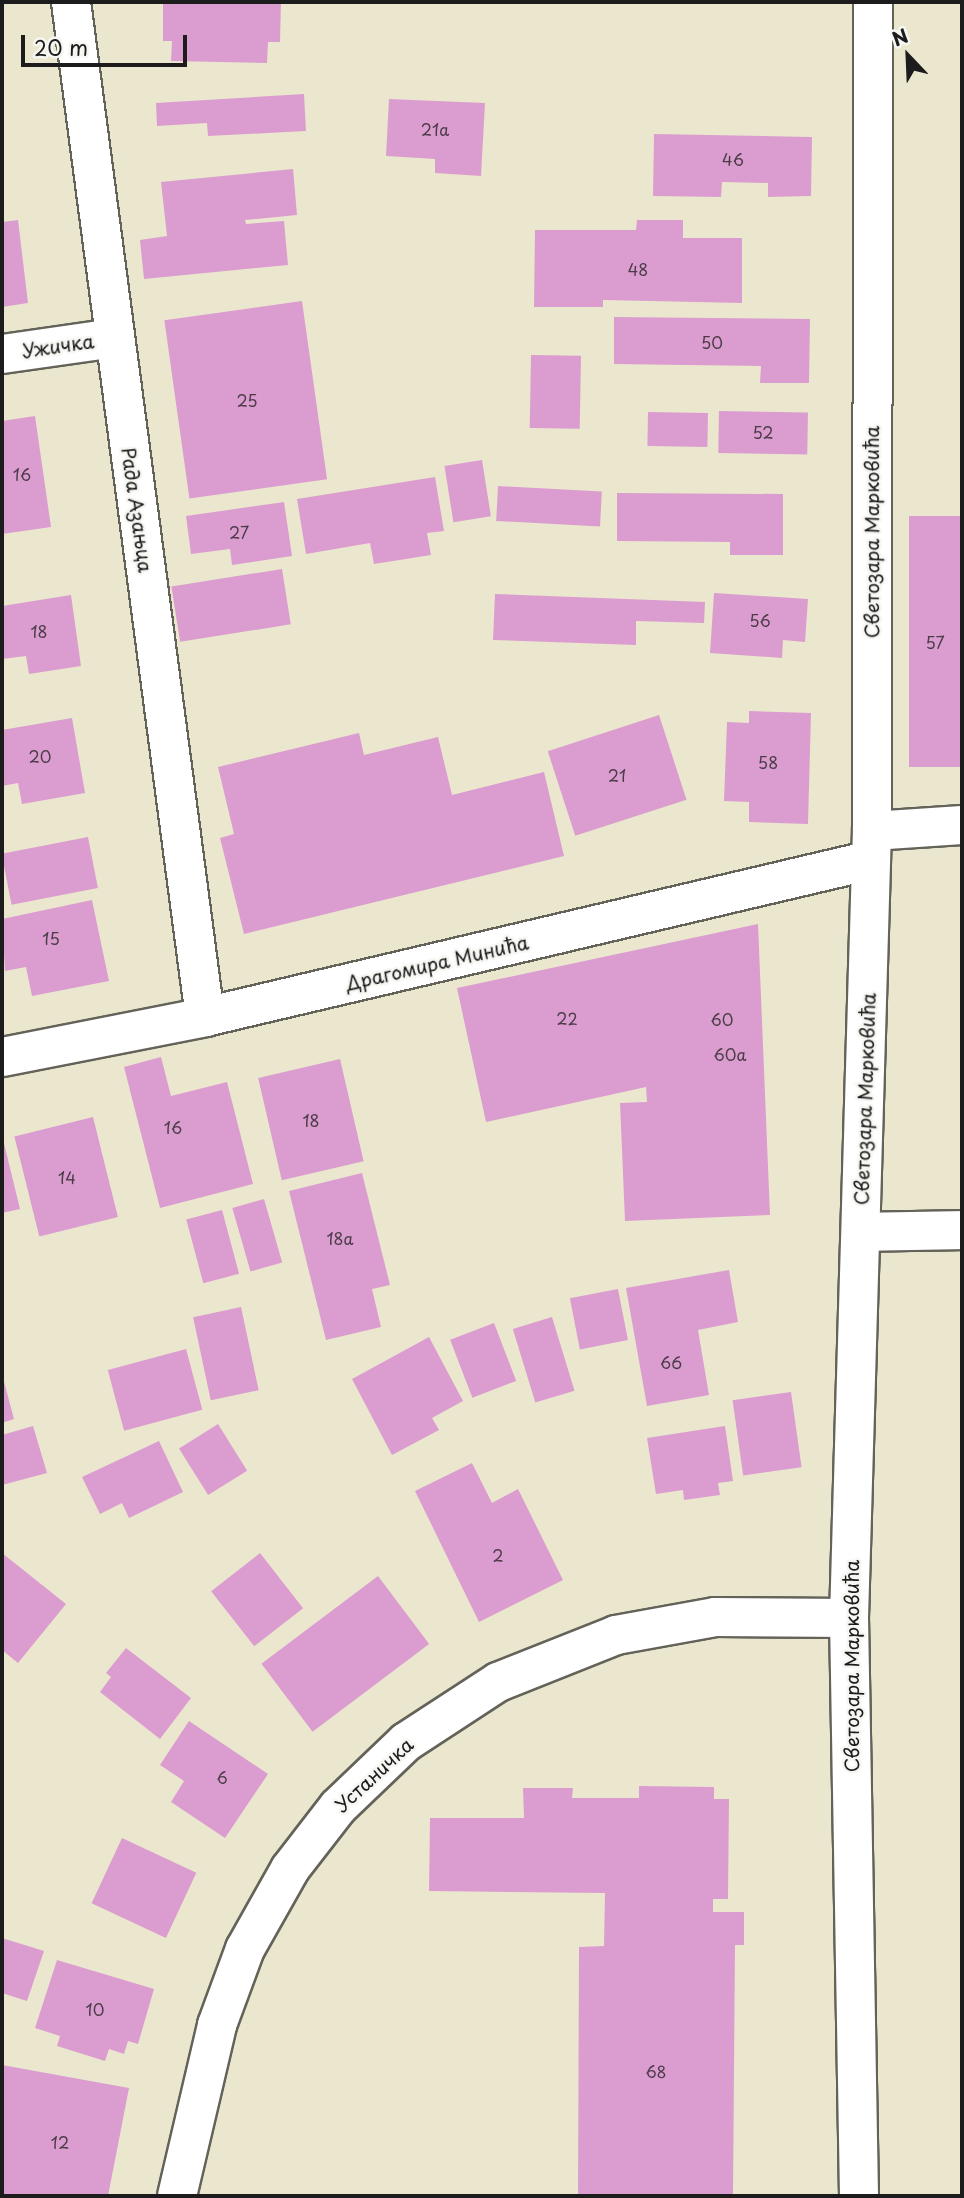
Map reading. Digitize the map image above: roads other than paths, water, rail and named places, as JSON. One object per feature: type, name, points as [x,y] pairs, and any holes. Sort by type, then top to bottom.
[{"type":"street","name":"Рада Азањца","points":[[71,2],[205,1017]]},
{"type":"street","name":"Светозара Марковића","points":[[859,2196],[849,1619],[872,846],[873,2]]},
{"type":"street","name":"Ужичка","points":[[2,354],[114,338]]},
{"type":"street","name":"Драгомира Минића","points":[[2,1057],[205,1017],[962,825]]},
{"type":"street","points":[[861,1232],[962,1230]]},
{"type":"street","name":"Устаничка","points":[[177,2196],[217,2025],[245,1950],[290,1869],[338,1807],[405,1742],[498,1682],[616,1635],[715,1617],[849,1619]]}]
